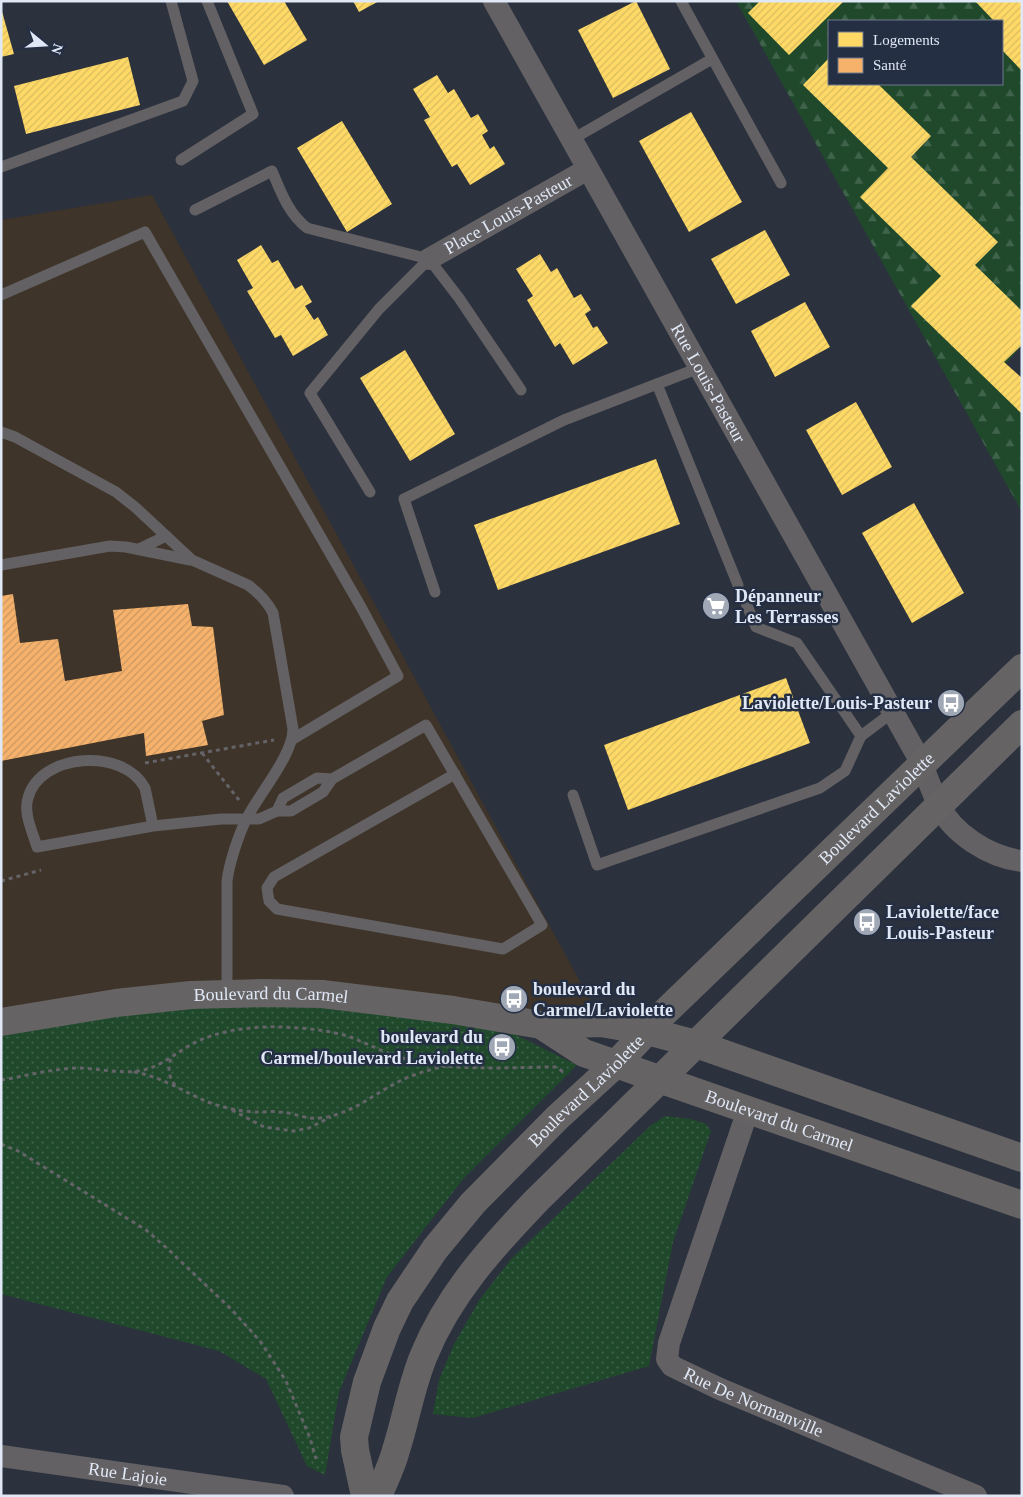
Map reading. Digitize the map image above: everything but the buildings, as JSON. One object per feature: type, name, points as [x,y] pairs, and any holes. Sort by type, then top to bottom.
[{"type":"main road","name":"Boulevard Laviolette","points":[[365,1496],[354,1437],[367,1382],[387,1328],[400,1302],[435,1249],[473,1203],[558,1117],[616,1064],[647,1031],[1022,668]]},
{"type":"main road","points":[[378,1496],[396,1451],[414,1382],[424,1354],[461,1286],[492,1248],[537,1200],[1022,724]]},
{"type":"main road","name":"Boulevard du Carmel","points":[[1,1022],[132,1000],[191,994],[227,993],[347,996],[453,1010],[540,1025],[601,1023],[647,1031],[696,1044],[1022,1158]]},
{"type":"main road","name":"Boulevard du Carmel","points":[[540,1025],[584,1053],[1022,1205]]},
{"type":"street","name":"Rue Louis-Pasteur","points":[[494,1],[922,764],[939,806],[960,831],[982,848],[997,856],[1022,861]]},
{"type":"street","name":"Place Louis-Pasteur","points":[[428,259],[588,169]]},
{"type":"street","name":"Rue De Normanville","points":[[748,1110],[669,1343],[667,1359],[678,1370],[720,1389],[976,1496]]},
{"type":"street","name":"Rue Lajoie","points":[[1,1456],[283,1496]]},
{"type":"lane","points":[[1,167],[183,101],[193,81],[171,1]]},
{"type":"lane","points":[[181,160],[253,114],[207,1]]},
{"type":"lane","points":[[681,1],[781,184]]},
{"type":"lane","points":[[571,140],[712,59]]},
{"type":"lane","points":[[195,210],[272,170],[289,210],[307,228],[428,259],[459,298],[521,390]]},
{"type":"lane","points":[[1,295],[145,232],[361,607],[398,676],[292,739]]},
{"type":"lane","points":[[370,492],[310,393],[379,309],[428,259]]},
{"type":"lane","points":[[435,592],[404,499],[564,420],[699,368]]},
{"type":"lane","points":[[657,384],[756,627],[797,643],[861,736]]},
{"type":"lane","points":[[1,432],[15,437],[116,492],[192,560]]},
{"type":"lane","points":[[139,549],[166,536]]},
{"type":"lane","points":[[1,565],[110,546],[139,549],[192,560],[248,585],[269,605],[273,613],[293,730],[287,753],[246,820],[228,874],[227,993]]},
{"type":"lane","points":[[574,795],[597,864],[820,788],[845,771],[861,736],[893,712]]},
{"type":"lane","points":[[153,826],[144,788],[133,773],[117,764],[93,760],[68,764],[45,775],[32,788],[27,804],[38,847],[153,826],[221,819],[259,819],[276,811],[291,811],[323,792],[332,779],[426,725],[455,774],[542,925],[503,949],[278,910],[268,900],[267,888],[274,877],[455,774]]},
{"type":"path","points":[[133,773],[145,763],[292,739]]},
{"type":"path","points":[[202,753],[239,800],[246,820]]},
{"type":"path","points":[[1,881],[41,870]]},
{"type":"path","points":[[126,1071],[143,1070],[157,1065],[194,1043],[216,1035],[241,1030],[281,1027],[336,1033],[406,1059],[449,1066],[557,1067],[563,1072]]},
{"type":"path","points":[[173,1056],[169,1064],[170,1077],[178,1088]]},
{"type":"path","points":[[1,1080],[66,1069],[92,1068],[142,1073],[230,1109],[264,1127],[294,1130],[309,1128],[359,1106],[396,1083],[425,1071],[449,1066]]},
{"type":"path","points":[[230,1109],[279,1112],[312,1118],[336,1115]]},
{"type":"path","points":[[1,1144],[18,1151],[146,1230],[232,1310],[260,1341],[286,1381],[310,1438],[316,1459]]},
{"type":"shaded area","points":[[152,195],[596,1011],[494,1009],[1,1020],[1,220]]},
{"type":"green space","points":[[736,1],[1022,1],[1022,345],[1005,365],[1022,382],[1022,512]]},
{"type":"green space","points":[[309,1002],[486,1020],[577,1065],[464,1178],[387,1277],[339,1392],[325,1475],[307,1466],[266,1379],[219,1351],[1,1294],[1,1034],[203,1003]]},
{"type":"green space","points":[[665,1116],[691,1119],[706,1124],[711,1131],[673,1242],[649,1366],[473,1418],[433,1414],[439,1380],[454,1344],[480,1299],[511,1259],[650,1126]]},
{"type":"place","name":"Dépanneur Les Terrasses","points":[[716,606]]},
{"type":"place","name":"Laviolette/Louis-Pasteur","points":[[951,703]]},
{"type":"place","name":"Laviolette/face Louis-Pasteur","points":[[867,922]]},
{"type":"place","name":"boulevard du Carmel/Laviolette","points":[[514,999]]},
{"type":"place","name":"boulevard du Carmel/boulevard Laviolette","points":[[502,1047]]}]
